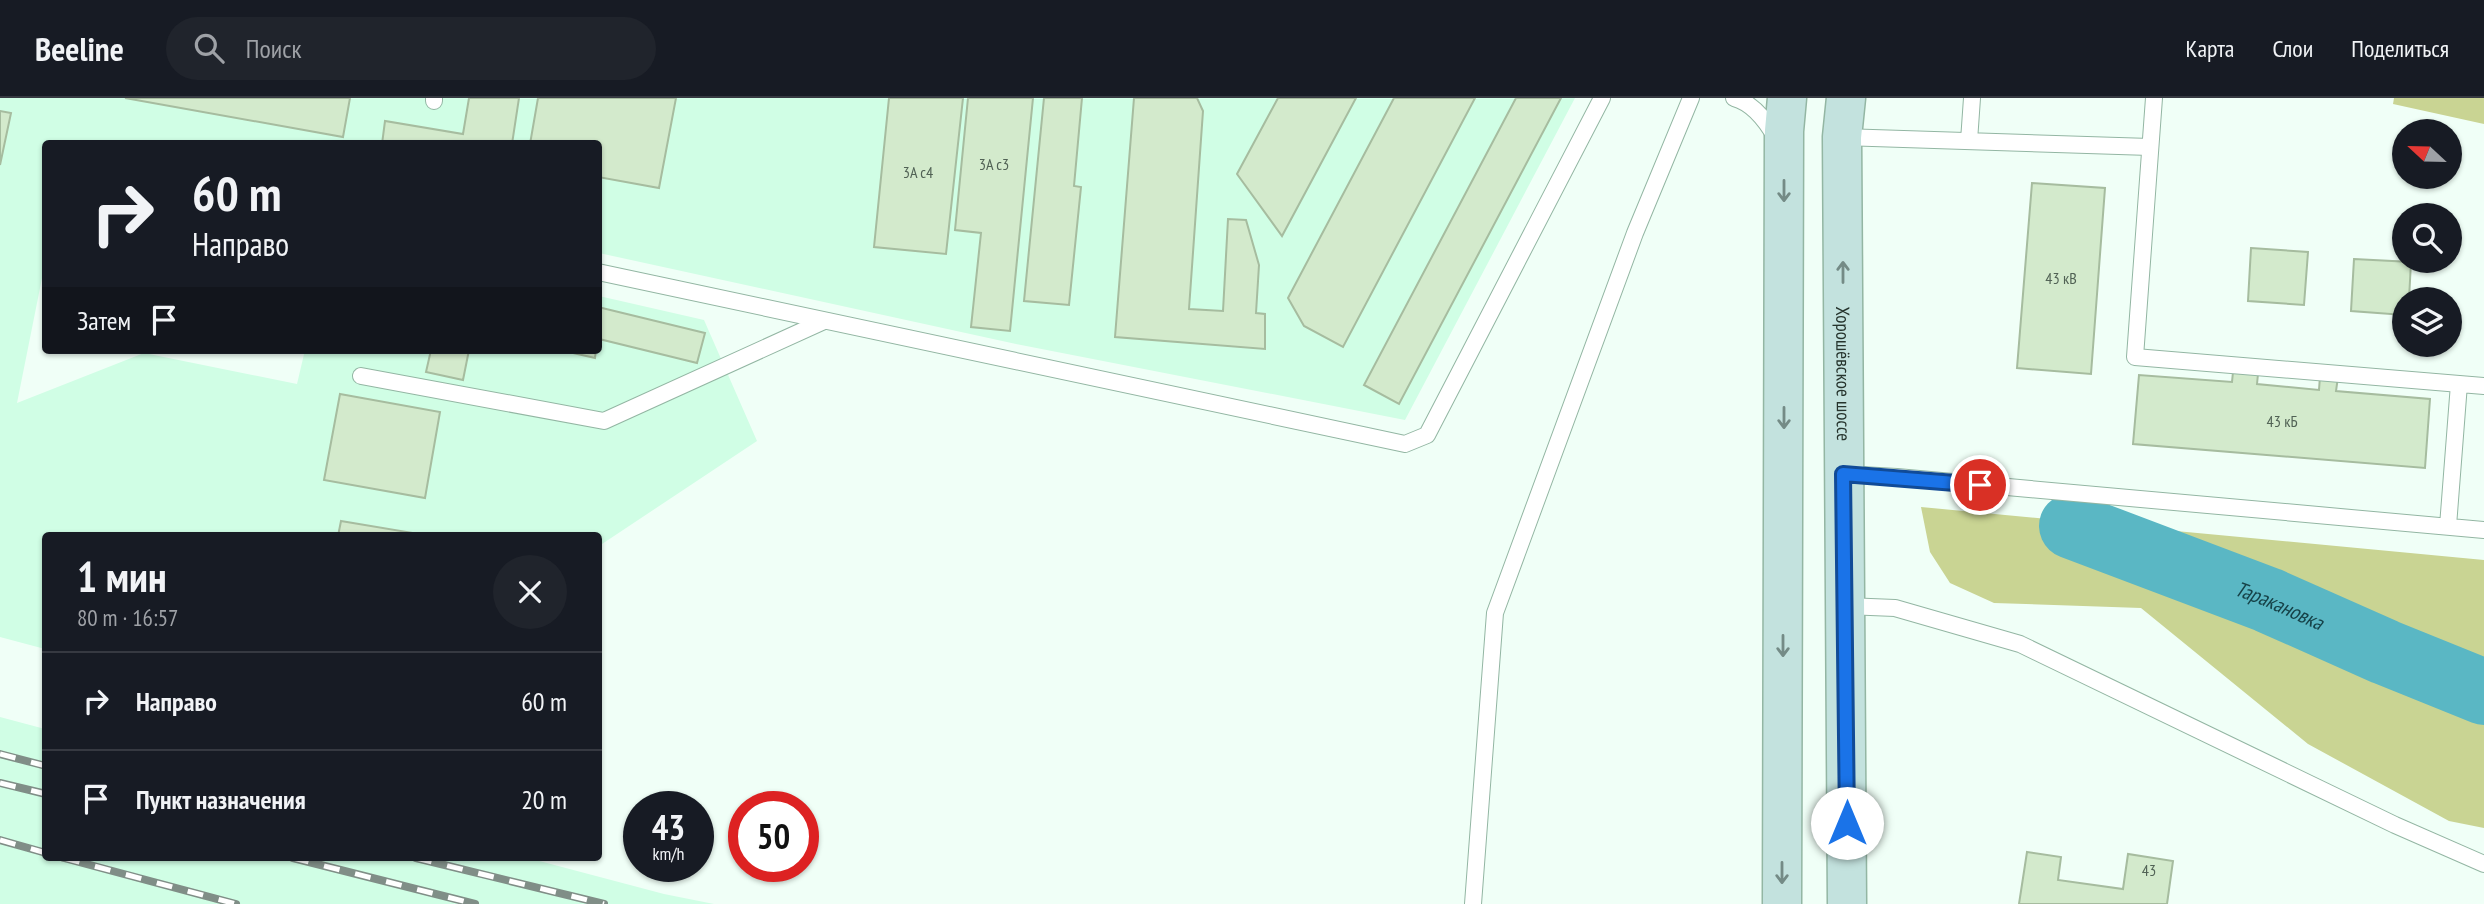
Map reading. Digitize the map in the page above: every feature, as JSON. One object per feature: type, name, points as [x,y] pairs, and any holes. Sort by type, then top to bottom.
[{"type":"main road","points":[[1782,904],[1784,154],[1787,98]]},
{"type":"main road","name":"Хорошёвское шоссе","points":[[1846,98],[1842,137],[1847,904]]},
{"type":"lane","points":[[602,273],[1405,444],[1427,435],[1602,98]]},
{"type":"lane","points":[[1473,904],[1495,613],[1635,233],[1688,105],[1702,98]]},
{"type":"lane","points":[[1734,98],[1756,111],[1770,127],[1784,154]]},
{"type":"lane","points":[[1969,141],[1972,98]]},
{"type":"lane","points":[[2154,98],[2136,357],[2484,386]]},
{"type":"lane","points":[[1842,137],[2150,147]]},
{"type":"lane","points":[[361,376],[604,421],[824,321]]},
{"type":"lane","points":[[2448,526],[2459,384]]},
{"type":"lane","points":[[1843,474],[2484,530]]},
{"type":"lane","points":[[1846,606],[1895,608],[2020,644],[2395,825],[2484,864]]},
{"type":"shaded area","points":[[0,98],[1575,98],[1405,420],[1016,344],[602,254],[602,140],[42,140],[42,278],[17,403],[141,354],[297,384],[304,354],[602,354],[602,297],[704,320],[757,441],[602,544],[602,532],[42,532],[42,648],[0,637]]},
{"type":"shaded area","points":[[2394,98],[2484,98],[2484,124],[2462,119],[2393,104]]},
{"type":"shaded area","points":[[1921,507],[2484,560],[2484,828],[2449,821],[2308,744],[2141,608],[1994,603],[1950,583],[1930,552]]},
{"type":"shaded area","points":[[0,717],[42,728],[42,861],[539,861],[664,894],[714,904],[0,904]]},
{"type":"building","points":[[125,98],[350,98],[343,137]]},
{"type":"building","points":[[469,98],[519,98],[513,140],[383,140],[385,121],[463,134]]},
{"type":"building","points":[[538,98],[676,98],[659,188],[602,178],[602,140],[531,140]]},
{"type":"building","points":[[889,98],[963,98],[946,254],[874,247]]},
{"type":"building","points":[[968,98],[1033,98],[1010,331],[971,327],[981,233],[955,230]]},
{"type":"building","points":[[1044,98],[1082,98],[1074,186],[1081,187],[1069,305],[1024,301]]},
{"type":"building","points":[[1134,98],[1197,98],[1203,111],[1189,309],[1223,311],[1228,219],[1246,220],[1259,265],[1256,313],[1265,314],[1265,349],[1115,337]]},
{"type":"building","points":[[1278,98],[1356,98],[1282,236],[1237,174]]},
{"type":"building","points":[[1394,98],[1475,98],[1343,347],[1304,326],[1288,298]]},
{"type":"building","points":[[1516,98],[1561,98],[1399,404],[1364,385]]},
{"type":"building","points":[[0,111],[11,113],[0,165]]},
{"type":"building","points":[[2032,183],[2105,188],[2091,374],[2017,368]]},
{"type":"building","points":[[2251,248],[2308,252],[2304,305],[2248,301]]},
{"type":"building","points":[[2354,259],[2392,261],[2392,273],[2410,273],[2410,287],[2392,287],[2392,314],[2351,311]]},
{"type":"building","points":[[602,308],[705,333],[697,363],[602,340]]},
{"type":"building","points":[[430,354],[468,354],[463,380],[426,372]]},
{"type":"building","points":[[578,354],[596,354],[595,358]]},
{"type":"building","points":[[2233,372],[2258,374],[2257,384],[2319,390],[2320,376],[2338,377],[2336,391],[2430,399],[2425,468],[2133,444],[2139,375],[2232,382]]},
{"type":"building","points":[[340,394],[440,412],[425,498],[324,480]]},
{"type":"building","points":[[341,521],[407,532],[339,532]]},
{"type":"building","points":[[2027,852],[2061,857],[2058,880],[2123,889],[2128,854],[2173,861],[2167,904],[2019,904]]},
{"type":"waterway","name":"Таракановка","points":[[2072,526],[2268,600],[2484,692]]},
{"type":"railway","points":[[0,754],[42,765]]},
{"type":"railway","points":[[0,783],[42,793]]},
{"type":"railway","points":[[0,840],[42,852]]},
{"type":"railway","points":[[75,861],[236,904]]},
{"type":"railway","points":[[305,861],[475,904]]},
{"type":"railway","points":[[428,861],[604,904]]},
{"type":"route","points":[[1847,823],[1843,474],[1980,485]]}]
